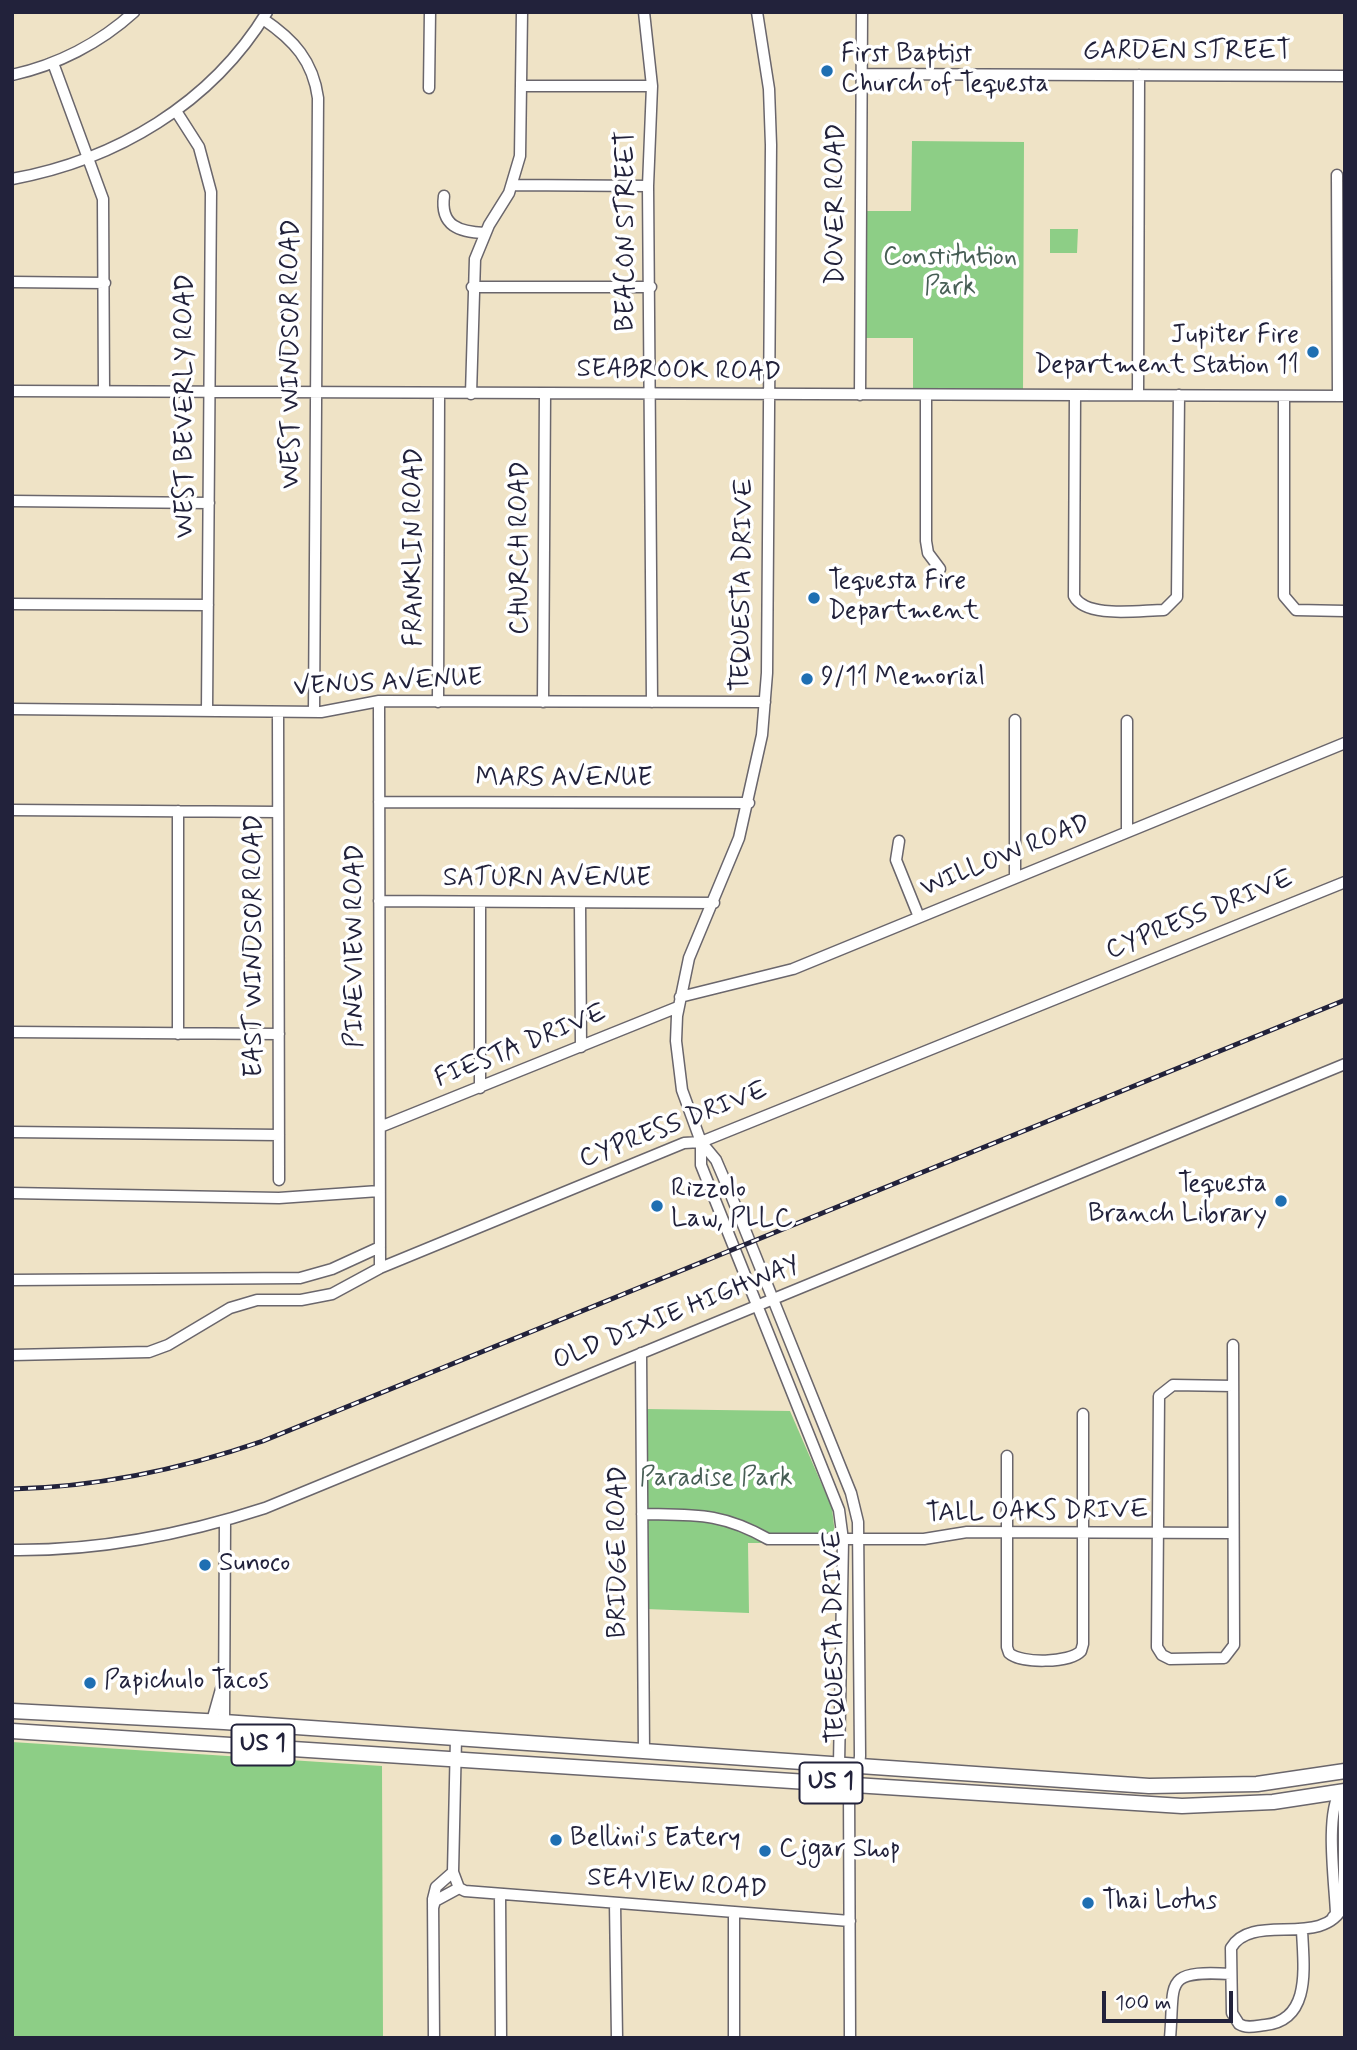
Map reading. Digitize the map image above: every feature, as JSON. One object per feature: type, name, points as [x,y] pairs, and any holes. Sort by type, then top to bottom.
[{"type":"main road","name":"US 1","points":[[12,1711],[218,1722],[1183,1787],[1257,1784],[1345,1771]]},
{"type":"main road","points":[[189,1740],[210,1733],[218,1722]]},
{"type":"main road","points":[[221,1742],[235,1732],[257,1725]]},
{"type":"main road","name":"US 1","points":[[12,1731],[221,1742],[1151,1804],[1207,1806],[1299,1798],[1343,1787]]},
{"type":"main road","points":[[1299,1798],[1314,1783],[1317,1776]]},
{"type":"main road","points":[[1151,1804],[1173,1797],[1183,1787]]},
{"type":"street","points":[[12,75],[53,63],[90,45],[134,12]]},
{"type":"street","points":[[429,12],[429,88]]},
{"type":"street","points":[[471,394],[472,287],[475,259],[485,233],[513,185],[520,156],[522,12]]},
{"type":"street","name":"BEACON STREET","points":[[644,12],[652,86],[648,186],[651,287],[652,702]]},
{"type":"street","name":"TEQUESTA DRIVE","points":[[757,12],[765,55],[771,123],[765,702],[749,803],[714,904],[689,958],[679,1002],[678,1066],[682,1090],[701,1142],[716,1160],[851,1493],[859,1540],[859,1766],[849,1784]]},
{"type":"street","name":"DOVER ROAD","points":[[860,396],[862,12]]},
{"type":"street","points":[[12,179],[90,159],[139,135],[176,111],[231,60],[265,16]]},
{"type":"street","name":"WEST WINDSOR ROAD","points":[[265,16],[299,49],[316,85],[314,711]]},
{"type":"street","points":[[53,63],[99,183],[105,215],[104,391]]},
{"type":"street","name":"GARDEN STREET","points":[[862,74],[1345,76]]},
{"type":"street","points":[[1138,395],[1139,75]]},
{"type":"street","points":[[522,86],[652,86]]},
{"type":"street","name":"WEST BEVERLY ROAD","points":[[176,111],[199,146],[211,192],[207,711]]},
{"type":"street","points":[[1337,175],[1341,396]]},
{"type":"street","points":[[513,185],[648,186]]},
{"type":"street","points":[[444,196],[442,210],[447,221],[456,229],[485,233]]},
{"type":"street","points":[[12,282],[105,283]]},
{"type":"street","points":[[472,287],[651,287]]},
{"type":"street","name":"SEABROOK ROAD","points":[[12,391],[769,396],[1341,396]]},
{"type":"street","name":"FRANKLIN ROAD","points":[[438,702],[439,394]]},
{"type":"street","name":"CHURCH ROAD","points":[[543,702],[545,394]]},
{"type":"street","points":[[926,395],[926,541],[930,558],[940,569]]},
{"type":"street","points":[[1075,395],[1074,596],[1082,606],[1094,611],[1164,610],[1177,597],[1179,396]]},
{"type":"street","points":[[1284,396],[1284,596],[1296,610],[1345,611]]},
{"type":"street","points":[[12,502],[209,503]]},
{"type":"street","points":[[12,604],[208,605]]},
{"type":"street","name":"VENUS AVENUE","points":[[12,709],[278,712],[335,711],[379,701],[765,702]]},
{"type":"street","name":"PINEVIEW ROAD","points":[[379,701],[379,1191],[383,1268]]},
{"type":"street","name":"EAST WINDSOR ROAD","points":[[278,712],[279,1180]]},
{"type":"street","points":[[1015,878],[1016,720]]},
{"type":"street","points":[[1127,721],[1127,832]]},
{"type":"street","name":"WILLOW ROAD","points":[[679,1002],[793,969],[1345,743]]},
{"type":"street","name":"MARS AVENUE","points":[[379,802],[749,803]]},
{"type":"street","points":[[12,810],[278,812]]},
{"type":"street","points":[[178,811],[178,1034]]},
{"type":"street","points":[[899,841],[896,859],[919,917]]},
{"type":"street","name":"CYPRESS DRIVE","points":[[12,1354],[149,1352],[168,1345],[230,1308],[257,1300],[317,1298],[340,1291],[383,1268],[684,1143],[701,1142],[1345,882]]},
{"type":"street","name":"SATURN AVENUE","points":[[379,901],[714,904]]},
{"type":"street","points":[[480,903],[480,1088]]},
{"type":"street","points":[[580,903],[581,1047]]},
{"type":"street","name":"FIESTA DRIVE","points":[[380,1127],[581,1047],[679,1002]]},
{"type":"street","points":[[12,1032],[279,1034]]},
{"type":"street","name":"OLD DIXIE HIGHWAY","points":[[12,1550],[114,1545],[225,1521],[265,1508],[641,1353],[773,1302],[1345,1064]]},
{"type":"street","points":[[12,1132],[279,1135]]},
{"type":"street","name":"TEQUESTA DRIVE","points":[[701,1142],[701,1165],[834,1494],[843,1540],[839,1765],[849,1784]]},
{"type":"street","points":[[12,1193],[279,1198],[379,1191]]},
{"type":"street","points":[[12,1280],[300,1278],[332,1269],[380,1247]]},
{"type":"street","points":[[1233,1345],[1234,1645],[1231,1653],[1217,1658],[1170,1659],[1162,1655],[1157,1647],[1159,1396],[1172,1385],[1233,1386]]},
{"type":"street","name":"BRIDGE ROAD","points":[[641,1353],[644,1751]]},
{"type":"street","points":[[1007,1456],[1009,1653],[1019,1659],[1069,1660],[1081,1651],[1083,1644],[1083,1414]]},
{"type":"street","name":"TALL OAKS DRIVE","points":[[642,1514],[709,1515],[738,1523],[768,1539],[924,1539],[967,1532],[1233,1533]]},
{"type":"street","points":[[218,1722],[224,1684],[225,1521]]},
{"type":"street","points":[[433,1908],[435,1901],[459,1888],[453,1872],[456,1738]]},
{"type":"street","points":[[849,1784],[849,2038]]},
{"type":"street","points":[[1302,1929],[1303,1989],[1297,2004],[1286,2016],[1271,2025],[1243,2027],[1238,2024],[1232,2013],[1231,1948],[1238,1938],[1257,1931],[1321,1926],[1339,1916],[1344,1905],[1343,1787]]},
{"type":"street","points":[[435,2038],[433,1908],[436,1887],[453,1872]]},
{"type":"street","name":"SEAVIEW ROAD","points":[[459,1888],[471,1893],[850,1920]]},
{"type":"street","points":[[500,1895],[501,2038]]},
{"type":"street","points":[[615,1903],[617,2038]]},
{"type":"street","points":[[734,1912],[734,2038]]},
{"type":"street","points":[[1170,2038],[1171,1992],[1177,1980],[1185,1976],[1231,1974]]},
{"type":"green space","name":"Constitution Park","points":[[912,141],[1024,142],[1023,393],[913,392],[913,338],[862,338],[863,211],[911,211]]},
{"type":"green space","points":[[1050,229],[1078,229],[1077,253],[1050,253]]},
{"type":"green space","name":"Paradise Park","points":[[645,1409],[790,1411],[832,1508],[836,1543],[748,1543],[749,1613],[646,1609]]},
{"type":"green space","points":[[12,1742],[382,1766],[383,2038],[12,2038]]},
{"type":"railway","points":[[12,1489],[77,1485],[140,1475],[263,1441],[1345,1000]]},
{"type":"place","name":"First Baptist Church of Tequesta","points":[[827,71]]},
{"type":"place","name":"Jupiter Fire Department Station 11","points":[[1313,352]]},
{"type":"place","name":"Tequesta Fire Department","points":[[814,598]]},
{"type":"place","name":"9/11 Memorial","points":[[807,679]]},
{"type":"place","name":"Tequesta Branch Library","points":[[1281,1201]]},
{"type":"place","name":"Rizzolo Law, PLLC","points":[[657,1206]]},
{"type":"place","name":"Sunoco","points":[[205,1565]]},
{"type":"place","name":"Papichulo Tacos","points":[[90,1683]]},
{"type":"place","name":"Bellini's Eatery","points":[[556,1840]]},
{"type":"place","name":"Cjgar Shop","points":[[765,1851]]},
{"type":"place","name":"Thai Lotus","points":[[1088,1903]]}]
